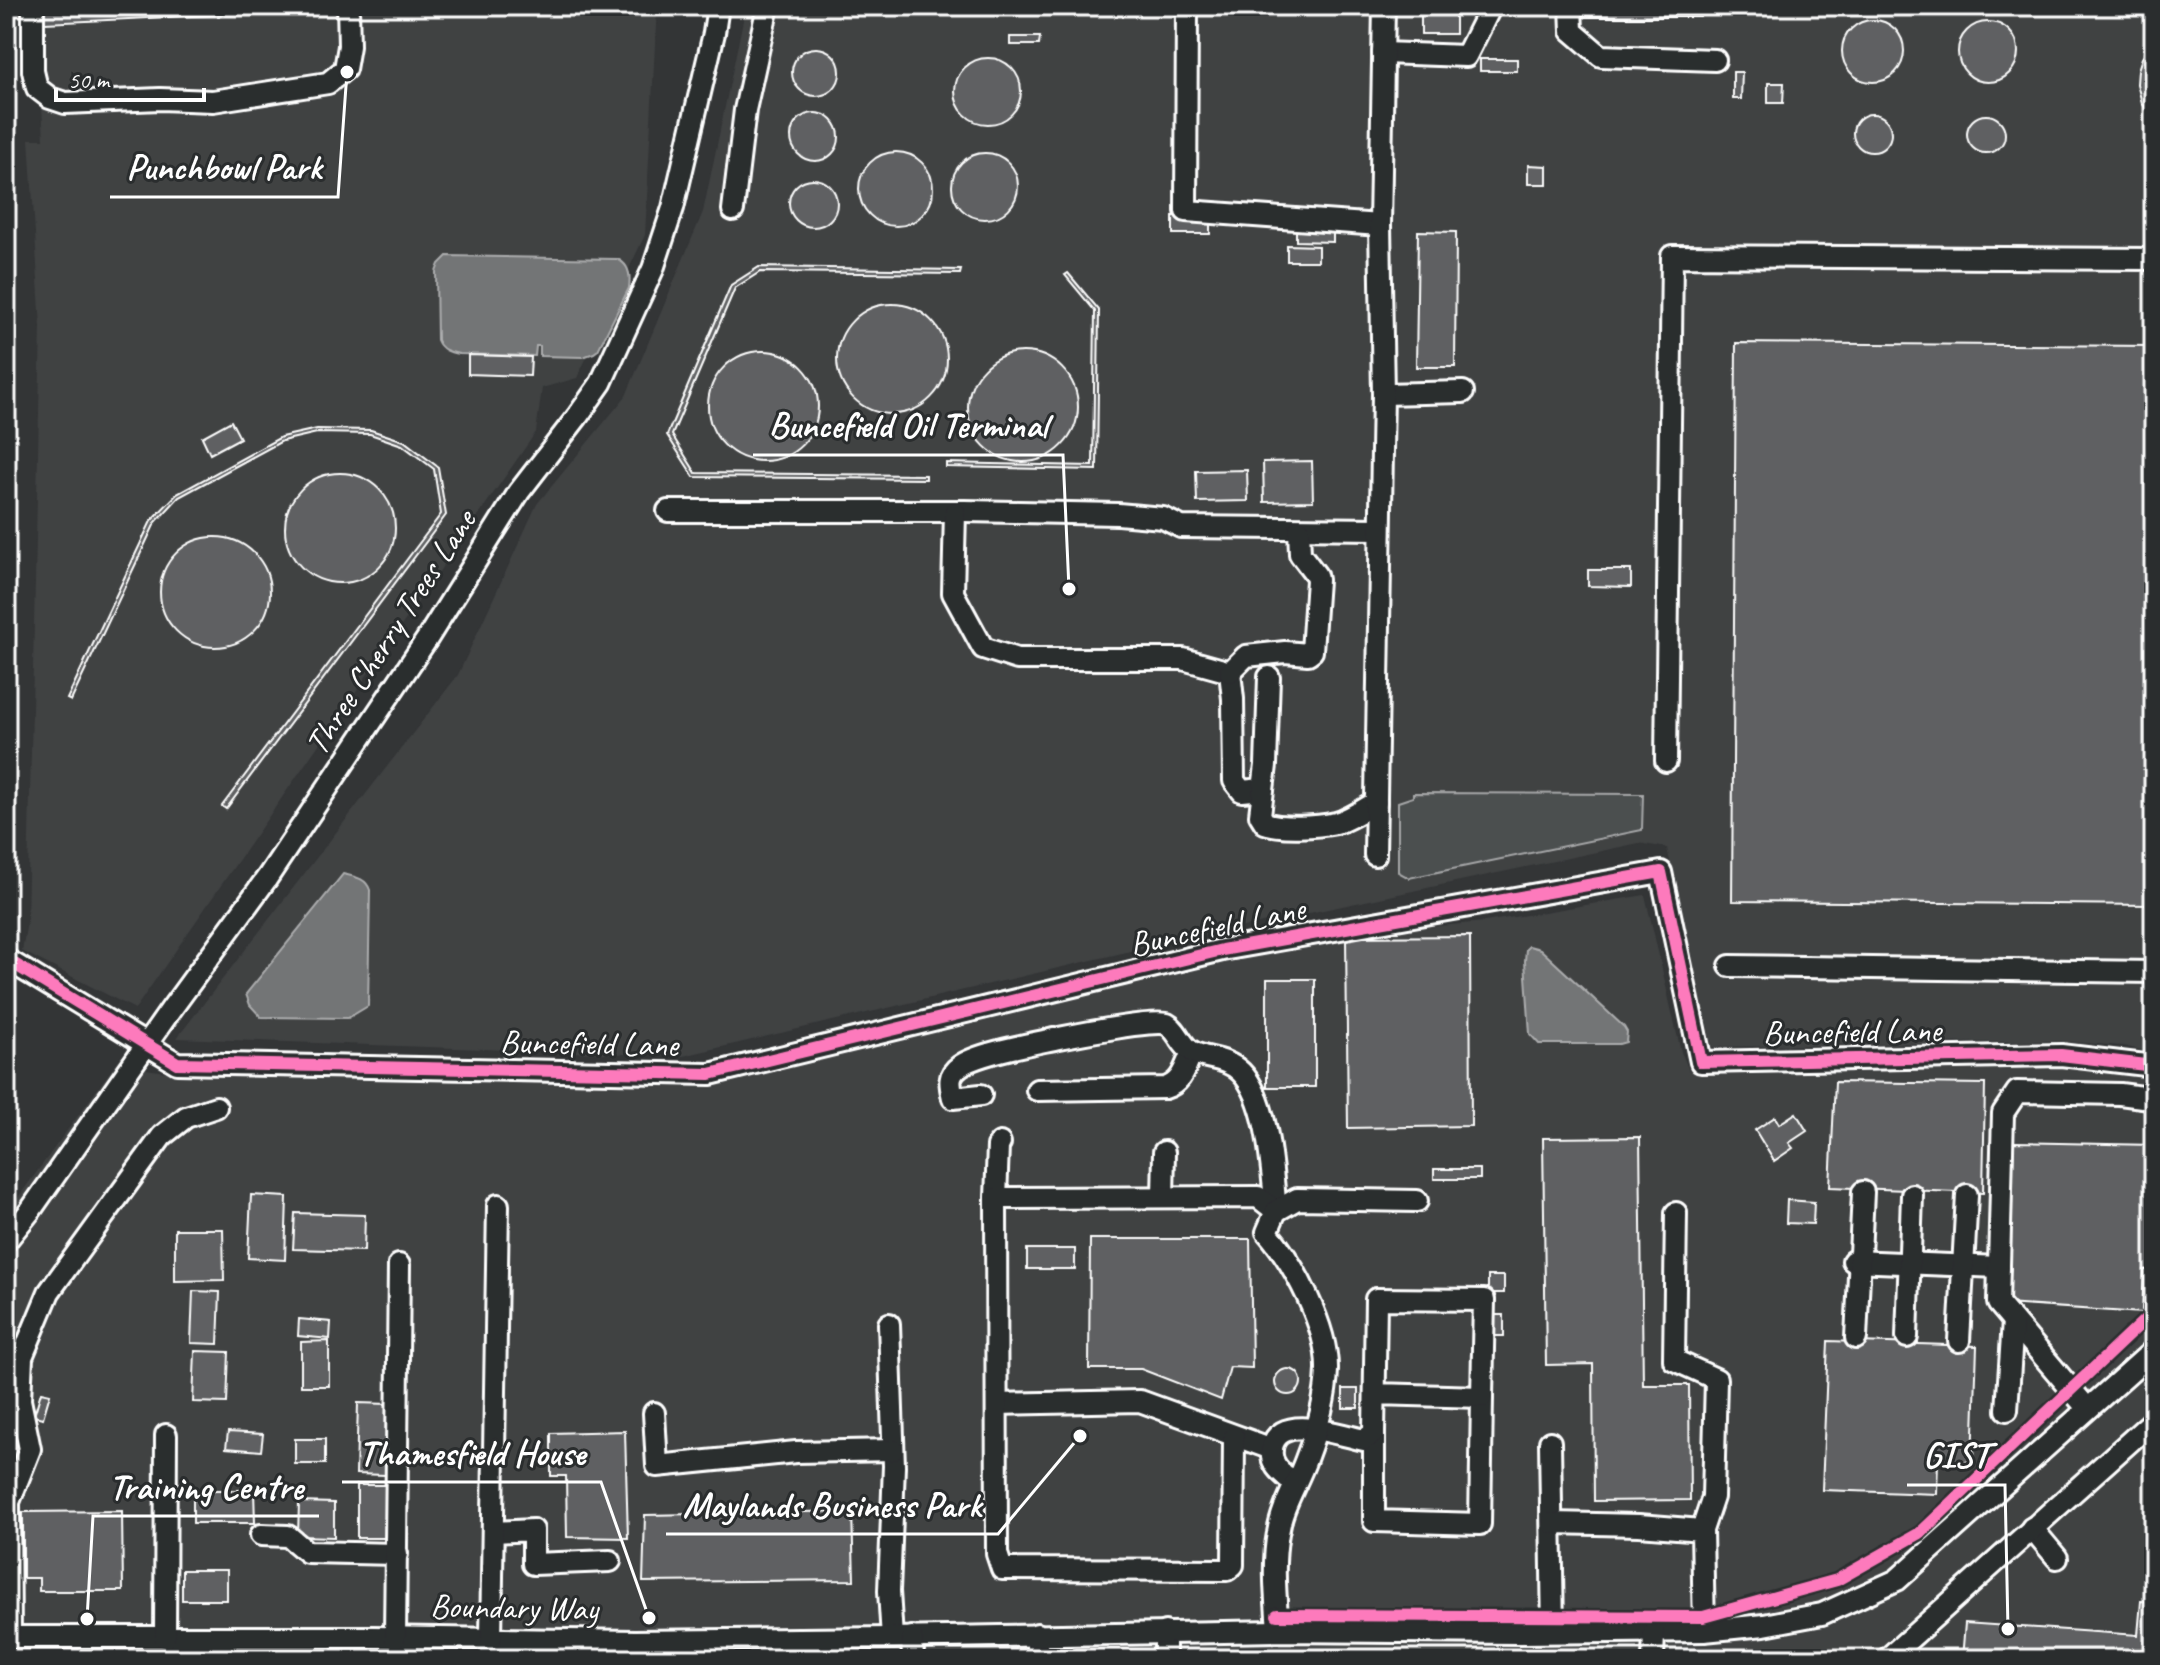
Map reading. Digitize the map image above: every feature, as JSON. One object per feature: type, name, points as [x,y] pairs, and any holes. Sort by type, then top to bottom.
[{"type":"street","points":[[33,6],[33,71],[37,88],[50,98],[65,103],[160,99],[213,101],[328,83],[345,69],[349,46],[348,6]]},
{"type":"street","name":"Three Cherry Trees Lane","points":[[6,1241],[267,878],[427,639],[519,492],[601,383],[653,269],[673,208],[718,6]]},
{"type":"street","points":[[733,210],[745,110],[768,6]]},
{"type":"street","points":[[1187,6],[1186,211],[1380,225]]},
{"type":"street","points":[[1375,855],[1383,394],[1380,225],[1384,6]]},
{"type":"street","points":[[1383,53],[1466,56],[1491,6]]},
{"type":"street","points":[[1571,6],[1572,31],[1601,56],[1715,60]]},
{"type":"street","points":[[1666,761],[1672,256],[2154,259]]},
{"type":"street","points":[[1383,394],[1463,392]]},
{"type":"street","points":[[668,511],[1118,514],[1163,518],[1181,527],[1380,529]]},
{"type":"street","points":[[955,512],[953,593],[983,648],[1017,659],[1183,659],[1230,672]]},
{"type":"street","points":[[1230,672],[1246,656],[1285,652],[1308,654],[1312,651],[1317,580],[1300,554],[1299,529]]},
{"type":"street","points":[[1230,672],[1234,781],[1242,791],[1263,789]]},
{"type":"street","points":[[1269,677],[1266,765],[1260,815],[1265,823],[1275,826],[1335,823],[1376,802]]},
{"type":"street","name":"Buncefield Lane","points":[[148,1044],[177,1063],[710,1074],[1222,950],[1661,872],[1701,1062],[2061,1055],[2154,1066]]},
{"type":"street","points":[[6,959],[148,1044]]},
{"type":"street","points":[[1730,966],[2154,972]]},
{"type":"street","points":[[981,1095],[953,1098],[949,1082],[951,1074],[969,1060],[1075,1035],[1161,1022],[1168,1024],[1192,1052],[1222,1059],[1241,1072],[1257,1097],[1271,1163],[1276,1211],[1267,1232],[1282,1248],[1307,1297],[1321,1331],[1327,1369],[1316,1429],[1304,1466],[1287,1499],[1278,1532],[1275,1576],[1278,1631]]},
{"type":"street","points":[[1037,1090],[1165,1088],[1180,1079],[1192,1052]]},
{"type":"street","points":[[2087,1408],[1998,1303],[2003,1113],[2017,1092],[2120,1094],[2154,1100]]},
{"type":"street","points":[[8,1637],[9,1502],[30,1449],[20,1400],[22,1357],[49,1292],[162,1136],[186,1117],[216,1107]]},
{"type":"street","points":[[1000,1143],[996,1198],[997,1554],[1002,1569],[1227,1570],[1233,1565],[1234,1437]]},
{"type":"street","points":[[1163,1197],[1164,1152]]},
{"type":"street","points":[[1856,1338],[1856,1261],[1863,1192]]},
{"type":"street","points":[[1907,1337],[1912,1195]]},
{"type":"street","points":[[1959,1341],[1967,1195]]},
{"type":"street","points":[[996,1198],[1258,1197],[1276,1211]]},
{"type":"street","points":[[1276,1211],[1297,1199],[1417,1201]]},
{"type":"street","points":[[491,1639],[498,1205]]},
{"type":"street","points":[[1676,1213],[1674,1360],[1716,1379],[1713,1497],[1702,1530],[1704,1631]]},
{"type":"street","points":[[1856,1261],[1999,1267]]},
{"type":"street","points":[[395,1638],[399,1265]]},
{"type":"street","points":[[1376,1299],[1484,1300],[1480,1524],[1374,1521],[1375,1394],[1376,1299]]},
{"type":"street","points":[[2007,1410],[2013,1321]]},
{"type":"street","points":[[889,1324],[893,1450],[889,1591],[902,1638],[913,1659]]},
{"type":"street","name":"Boundary Way","points":[[8,1637],[491,1639],[579,1650],[801,1649],[902,1638],[1037,1634],[1654,1632],[1764,1625],[1822,1614],[1897,1580],[2154,1350]]},
{"type":"street","points":[[1375,1394],[1482,1397]]},
{"type":"street","points":[[997,1404],[1140,1401],[1272,1449]]},
{"type":"street","points":[[654,1413],[657,1466],[796,1452],[893,1450]]},
{"type":"street","points":[[1887,1659],[2154,1420]]},
{"type":"street","points":[[1295,1484],[1273,1461],[1272,1449],[1276,1436],[1289,1428],[1316,1429],[1364,1440],[1374,1433]]},
{"type":"street","points":[[165,1638],[166,1435]]},
{"type":"street","points":[[1550,1442],[1553,1632]]},
{"type":"street","points":[[1552,1523],[1702,1530]]},
{"type":"street","points":[[2032,1528],[2057,1558]]},
{"type":"street","points":[[493,1532],[533,1530],[533,1564],[610,1561]]},
{"type":"street","points":[[261,1535],[288,1536],[307,1552],[397,1554]]},
{"type":"street","points":[[1165,1632],[1165,1659]]},
{"type":"street","points":[[1653,1659],[1654,1632]]},
{"type":"street","points":[[1037,1634],[1037,1659]]},
{"type":"shaded area","points":[[36,6],[657,6],[645,235],[577,378],[542,388],[536,432],[135,1009],[22,951],[27,922],[41,327],[29,139],[44,139]]},
{"type":"shaded area","points":[[746,6],[2154,6],[2154,1053],[2123,1046],[2058,1041],[1712,1047],[1667,848],[1639,843],[1135,950],[683,1056],[177,1038],[458,675],[537,504],[626,396],[703,212]]},
{"type":"shaded area","points":[[447,256],[617,259],[628,270],[629,288],[594,353],[583,357],[540,356],[540,346],[536,346],[535,356],[459,354],[446,350],[437,340],[436,272]]},
{"type":"shaded area","points":[[1413,793],[1643,794],[1642,830],[1409,878],[1398,872],[1398,802],[1413,797]]},
{"type":"shaded area","points":[[343,874],[363,880],[370,890],[368,1006],[348,1018],[261,1017],[250,1005],[246,994]]},
{"type":"shaded area","points":[[1645,895],[1681,1052],[1689,1070],[1702,1073],[1768,1073],[2079,1065],[2139,1075],[2154,1081],[2154,1659],[6,1659],[6,1214],[121,1057],[146,1069],[166,1072],[715,1086],[1075,994],[1360,933],[1485,922]]},
{"type":"shaded area","points":[[1529,946],[1540,949],[1624,1027],[1626,1042],[1539,1044],[1530,1034],[1525,961]]},
{"type":"building","points":[[44,6],[318,6],[318,10],[45,23]]},
{"type":"building","points":[[1421,6],[1455,6],[1455,34],[1421,34]]},
{"type":"building","points":[[1570,6],[1700,6],[1700,17],[1570,17]]},
{"type":"building","points":[[1873,20],[1885,22],[1895,29],[1902,39],[1902,63],[1895,73],[1885,80],[1873,82],[1861,80],[1851,73],[1844,63],[1842,51],[1844,39],[1851,29],[1861,22]]},
{"type":"building","points":[[1988,22],[2009,31],[2018,52],[2009,73],[1988,82],[1967,73],[1958,52],[1967,31]]},
{"type":"building","points":[[1010,37],[1040,37],[1039,45],[1010,45]]},
{"type":"building","points":[[2154,41],[2154,120],[2142,103],[2137,84],[2142,58]]},
{"type":"building","points":[[816,48],[833,55],[840,72],[833,89],[816,96],[799,89],[792,72],[799,55]]},
{"type":"building","points":[[988,58],[1001,61],[1011,68],[1018,78],[1021,91],[1018,104],[1011,114],[1001,121],[988,124],[975,121],[965,114],[958,104],[955,91],[958,78],[965,68],[975,61]]},
{"type":"building","points":[[1480,59],[1517,59],[1517,71],[1480,71]]},
{"type":"building","points":[[1733,72],[1742,72],[1741,99],[1733,99]]},
{"type":"building","points":[[1768,83],[1784,83],[1783,103],[1768,103]]},
{"type":"building","points":[[815,113],[832,120],[839,137],[832,154],[815,161],[798,154],[791,137],[798,120]]},
{"type":"building","points":[[1872,114],[1886,119],[1891,133],[1886,147],[1872,152],[1858,147],[1853,133],[1858,119]]},
{"type":"building","points":[[1986,115],[2000,120],[2005,134],[2000,148],[1986,153],[1972,148],[1967,134],[1972,120]]},
{"type":"building","points":[[896,152],[910,155],[922,163],[930,175],[933,189],[930,203],[922,215],[910,223],[896,226],[882,223],[870,215],[862,203],[859,189],[862,175],[870,163],[882,155]]},
{"type":"building","points":[[985,153],[998,155],[1008,163],[1016,173],[1016,199],[1008,209],[998,217],[985,219],[972,217],[962,209],[954,199],[952,186],[954,173],[962,163],[972,155]]},
{"type":"building","points":[[1528,165],[1547,166],[1547,184],[1528,184]]},
{"type":"building","points":[[813,179],[830,186],[837,203],[830,220],[813,227],[796,220],[789,203],[796,186]]},
{"type":"building","points":[[1173,216],[1210,216],[1210,234],[1173,234]]},
{"type":"building","points":[[1296,229],[1333,230],[1333,242],[1296,241]]},
{"type":"building","points":[[1418,231],[1456,232],[1455,367],[1416,367]]},
{"type":"building","points":[[1287,245],[1318,246],[1318,261],[1287,261]]},
{"type":"building","points":[[759,267],[961,270],[960,274],[760,272],[735,288],[672,435],[696,473],[926,475],[926,479],[694,477],[667,435],[731,285]]},
{"type":"building","points":[[1068,273],[1099,310],[1097,470],[946,467],[946,463],[1093,466],[1095,311],[1065,275]]},
{"type":"building","points":[[892,304],[913,308],[931,320],[943,338],[947,359],[943,380],[931,398],[913,410],[892,414],[871,410],[853,398],[841,380],[837,359],[841,338],[853,320],[871,308]]},
{"type":"building","points":[[1736,343],[2154,346],[2154,905],[1732,901]]},
{"type":"building","points":[[763,351],[784,355],[802,367],[814,385],[818,406],[814,427],[802,445],[784,457],[763,461],[742,457],[724,445],[712,427],[708,406],[712,385],[724,367],[742,355]]},
{"type":"building","points":[[1023,352],[1044,356],[1062,368],[1074,386],[1078,407],[1074,428],[1062,446],[1044,458],[1023,462],[1002,458],[984,446],[972,428],[968,407],[972,386],[984,368],[1002,356]]},
{"type":"building","points":[[468,355],[531,357],[530,376],[468,374]]},
{"type":"building","points":[[231,421],[240,438],[210,454],[202,437]]},
{"type":"building","points":[[317,429],[371,430],[404,441],[438,467],[446,515],[226,809],[222,806],[441,514],[434,469],[402,445],[370,434],[317,433],[282,441],[179,497],[155,523],[71,701],[67,699],[151,521],[177,494],[281,437]]},
{"type":"building","points":[[1312,461],[1313,501],[1264,502],[1263,462]]},
{"type":"building","points":[[1247,470],[1248,501],[1197,502],[1196,471]]},
{"type":"building","points":[[340,473],[361,477],[379,489],[391,507],[395,528],[391,549],[379,567],[361,579],[340,583],[319,579],[301,567],[289,549],[285,528],[289,507],[301,489],[319,477]]},
{"type":"building","points":[[215,537],[236,541],[254,553],[266,571],[270,592],[266,613],[254,631],[236,643],[215,647],[194,643],[176,631],[164,613],[160,592],[164,571],[176,553],[194,541]]},
{"type":"building","points":[[1588,570],[1631,570],[1631,587],[1588,586]]},
{"type":"building","points":[[1470,936],[1471,1126],[1348,1128],[1346,937]]},
{"type":"building","points":[[1267,979],[1315,979],[1315,1087],[1267,1087]]},
{"type":"building","points":[[1835,1082],[1985,1084],[1983,1193],[1830,1187]]},
{"type":"building","points":[[1796,1113],[1807,1131],[1789,1143],[1793,1148],[1774,1161],[1755,1130],[1775,1117],[1779,1124]]},
{"type":"building","points":[[1640,1137],[1643,1385],[1689,1385],[1690,1500],[1594,1501],[1593,1364],[1546,1365],[1543,1138]]},
{"type":"building","points":[[2014,1142],[2154,1145],[2154,1269],[2144,1270],[2142,1313],[2006,1304]]},
{"type":"building","points":[[1434,1169],[1480,1169],[1480,1179],[1434,1179]]},
{"type":"building","points":[[251,1195],[287,1197],[285,1260],[248,1258]]},
{"type":"building","points":[[1787,1200],[1814,1202],[1813,1224],[1786,1223]]},
{"type":"building","points":[[295,1213],[365,1215],[364,1251],[293,1249]]},
{"type":"building","points":[[175,1229],[223,1229],[224,1280],[175,1281]]},
{"type":"building","points":[[1090,1239],[1250,1239],[1252,1368],[1230,1367],[1221,1400],[1141,1369],[1089,1369]]},
{"type":"building","points":[[1027,1249],[1075,1249],[1075,1269],[1027,1269]]},
{"type":"building","points":[[1488,1276],[1504,1276],[1504,1293],[1488,1293]]},
{"type":"building","points":[[193,1291],[220,1292],[218,1344],[191,1343]]},
{"type":"building","points":[[1488,1315],[1504,1315],[1504,1336],[1488,1336]]},
{"type":"building","points":[[299,1319],[331,1322],[330,1339],[298,1336]]},
{"type":"building","points":[[329,1341],[329,1386],[301,1386],[301,1342]]},
{"type":"building","points":[[1828,1341],[1977,1346],[1973,1462],[1938,1461],[1937,1494],[1822,1490]]},
{"type":"building","points":[[195,1351],[229,1352],[227,1403],[193,1402]]},
{"type":"building","points":[[1288,1369],[1297,1373],[1301,1382],[1297,1391],[1288,1395],[1279,1391],[1275,1382],[1279,1373]]},
{"type":"building","points":[[1343,1389],[1358,1389],[1358,1408],[1343,1408]]},
{"type":"building","points":[[41,1392],[50,1394],[43,1418],[34,1416]]},
{"type":"building","points":[[358,1403],[388,1404],[386,1475],[356,1474]]},
{"type":"building","points":[[625,1431],[628,1538],[567,1537],[566,1476],[551,1476],[551,1433]]},
{"type":"building","points":[[228,1432],[263,1434],[261,1451],[226,1448]]},
{"type":"building","points":[[295,1439],[325,1439],[325,1464],[295,1464]]},
{"type":"building","points":[[357,1485],[388,1485],[387,1538],[357,1538]]},
{"type":"building","points":[[193,1490],[254,1490],[255,1523],[193,1523]]},
{"type":"building","points":[[299,1502],[334,1503],[334,1537],[298,1536]]},
{"type":"building","points":[[122,1511],[123,1591],[39,1591],[39,1578],[23,1578],[23,1512]]},
{"type":"building","points":[[852,1511],[854,1580],[643,1582],[645,1515]]},
{"type":"building","points":[[182,1570],[227,1570],[227,1600],[182,1600]]},
{"type":"building","points":[[2141,1601],[2154,1602],[2154,1659],[1962,1659],[1965,1623],[2138,1635]]},
{"type":"cycle path","points":[[6,959],[177,1063],[710,1074],[1222,950],[1661,872],[1701,1062],[2061,1055],[2154,1066]]},
{"type":"cycle path","points":[[1277,1615],[1703,1617],[1837,1580],[1920,1533],[2154,1311]]},
{"type":"place","name":"Punchbowl Park","points":[[347,72]]},
{"type":"place","name":"Buncefield Oil Terminal","points":[[1069,589]]},
{"type":"place","name":"Maylands Business Park","points":[[1080,1436]]},
{"type":"place","name":"Thamesfield House","points":[[649,1618]]},
{"type":"place","name":"Training Centre","points":[[87,1619]]},
{"type":"place","name":"GIST","points":[[2008,1629]]}]
